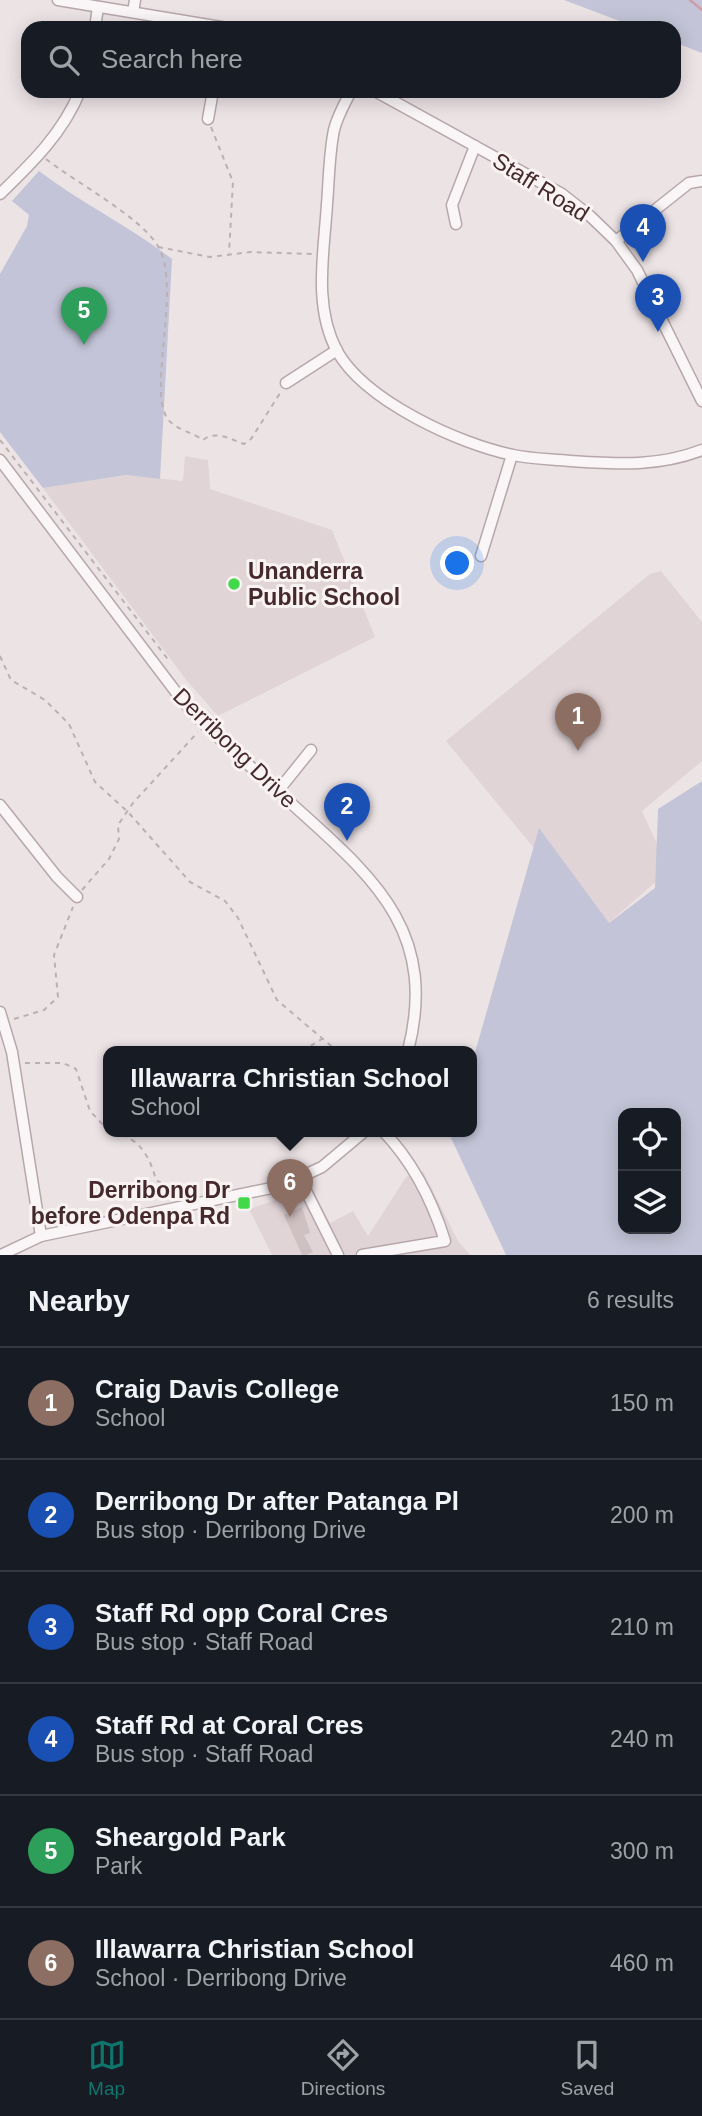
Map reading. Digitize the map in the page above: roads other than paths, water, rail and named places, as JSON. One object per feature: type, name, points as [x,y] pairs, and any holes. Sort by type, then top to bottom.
[{"type":"street","points":[[58,0],[185,21]]},
{"type":"street","points":[[133,12],[135,0]]},
{"type":"street","points":[[96,21],[98,7]]},
{"type":"street","points":[[0,194],[41,155],[77,98]]},
{"type":"street","points":[[208,119],[212,98]]},
{"type":"street","points":[[348,98],[335,127],[331,150],[321,291],[324,313],[337,350],[370,387],[397,407],[453,435],[512,455],[643,465],[677,460],[702,450]]},
{"type":"street","name":"Staff Road","points":[[388,98],[562,194],[616,242],[648,289],[702,401]]},
{"type":"street","points":[[456,224],[452,205],[475,146]]},
{"type":"street","points":[[616,242],[689,183],[702,181]]},
{"type":"street","points":[[286,383],[337,350]]},
{"type":"street","points":[[481,556],[512,455]]},
{"type":"street","name":"Derribong Drive","points":[[0,460],[174,691],[205,724],[365,871],[396,916],[414,974],[414,1022],[409,1046]]},
{"type":"street","points":[[278,791],[311,750]]},
{"type":"street","points":[[0,805],[57,877],[77,897]]},
{"type":"street","points":[[1,1017],[14,1065],[41,1236]]},
{"type":"street","points":[[1,1255],[41,1236],[242,1195],[300,1179],[339,1155],[358,1137]]},
{"type":"street","points":[[362,1255],[445,1241],[436,1212],[416,1174],[388,1137]]},
{"type":"street","points":[[300,1179],[338,1255]]},
{"type":"waterway","points":[[690,0],[702,10]]},
{"type":"place","name":"Staff Rd at Coral Cres","points":[[643,262]]},
{"type":"place","name":"Staff Rd opp Coral Cres","points":[[658,332]]},
{"type":"place","name":"Sheargold Park","points":[[84,345]]},
{"type":"place","name":"Unanderra Public School","points":[[234,584]]},
{"type":"place","name":"Craig Davis College","points":[[578,751]]},
{"type":"place","name":"Derribong Dr after Patanga Pl","points":[[347,841]]},
{"type":"place","name":"Derribong Dr before Odenpa Rd","points":[[244,1203]]},
{"type":"place","name":"Illawarra Christian School","points":[[290,1217]]}]
